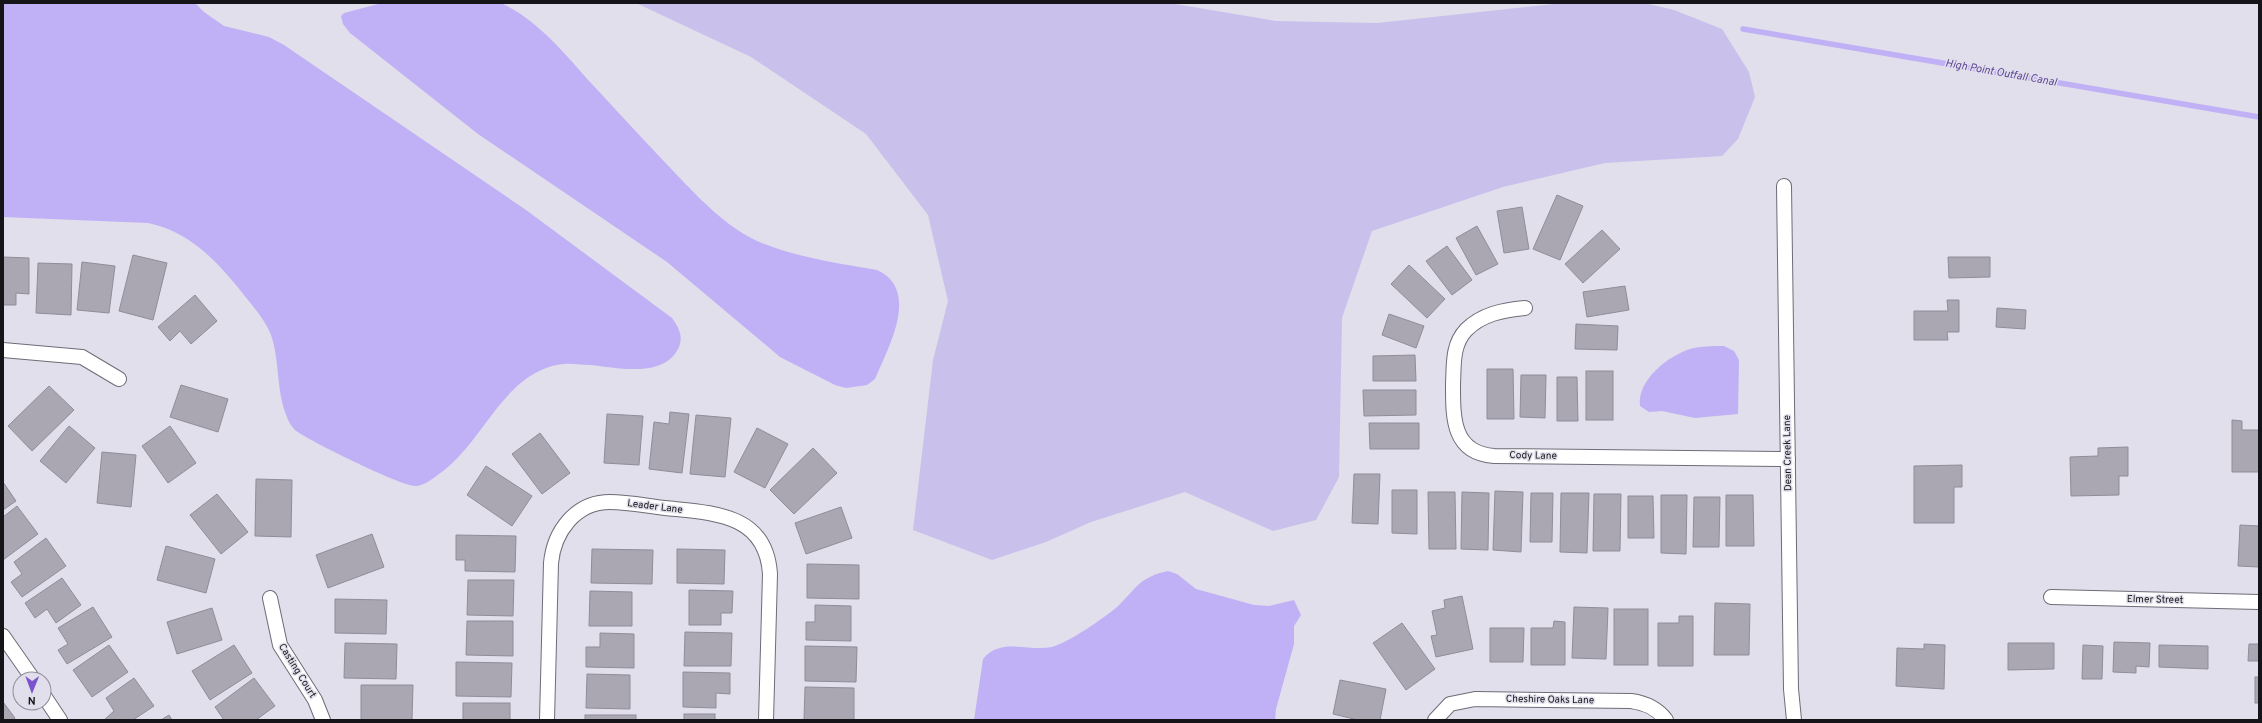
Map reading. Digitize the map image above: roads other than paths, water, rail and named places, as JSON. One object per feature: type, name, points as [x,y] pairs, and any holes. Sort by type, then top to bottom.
[{"type":"street","name":"Dean Creek Lane","points":[[1784,186],[1791,689],[1794,720]]},
{"type":"street","name":"Cody Lane","points":[[1525,308],[1503,310],[1482,318],[1465,331],[1456,347],[1454,358],[1454,423],[1464,441],[1478,452],[1494,456],[1788,459]]},
{"type":"street","points":[[3,350],[82,357],[119,379]]},
{"type":"street","name":"Leader Lane","points":[[547,720],[551,563],[553,547],[559,533],[571,517],[586,507],[609,502],[720,514],[741,523],[759,540],[766,555],[770,574],[766,720]]},
{"type":"street","name":"Elmer Street","points":[[2051,597],[2259,602]]},
{"type":"street","name":"Casting Court","points":[[270,598],[280,645],[315,700],[323,720]]},
{"type":"street","points":[[3,636],[27,671]]},
{"type":"street","name":"Cheshire Oaks Lane","points":[[1435,720],[1450,704],[1475,699],[1631,701],[1640,702],[1656,710],[1666,720]]},
{"type":"street","points":[[52,708],[60,720]]},
{"type":"waterway","name":"High Point Outfall Canal","points":[[1743,29],[2259,117]]}]
